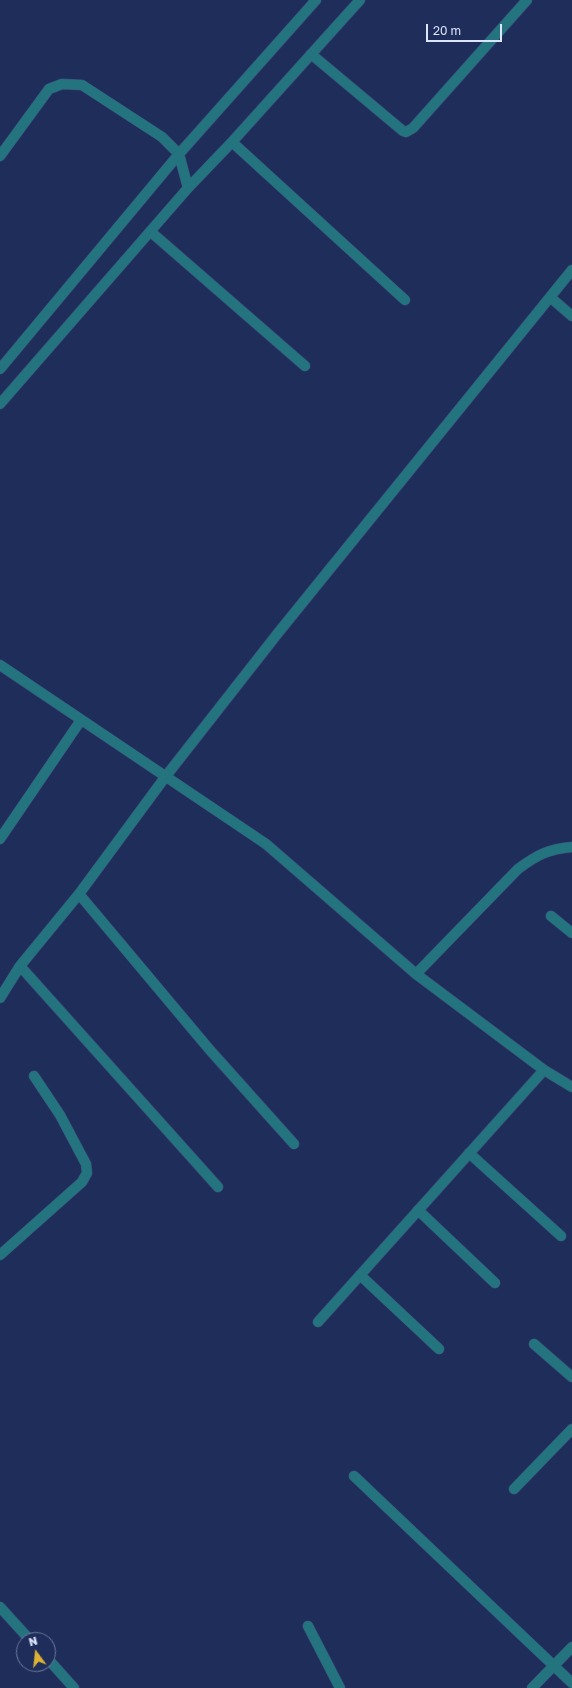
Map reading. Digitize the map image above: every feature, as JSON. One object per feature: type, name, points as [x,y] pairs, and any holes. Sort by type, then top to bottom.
[{"type":"street","points":[[2,363],[179,154],[316,0]]},
{"type":"street","points":[[0,404],[188,188],[210,167],[360,0]]},
{"type":"street","points":[[311,54],[406,132],[413,128],[527,0]]},
{"type":"street","points":[[0,156],[49,89],[62,84],[82,85],[162,137],[179,154],[188,188]]},
{"type":"street","points":[[232,142],[405,300]]},
{"type":"street","points":[[150,232],[305,366]]},
{"type":"street","points":[[0,998],[20,966],[79,894],[166,776],[278,633],[572,270]]},
{"type":"street","points":[[550,297],[572,316]]},
{"type":"street","points":[[0,665],[266,844],[416,974],[544,1070],[570,1082]]},
{"type":"street","points":[[0,839],[81,720]]},
{"type":"street","points":[[416,974],[518,868],[536,855],[558,848],[572,847]]},
{"type":"street","points":[[79,894],[209,1049],[294,1144]]},
{"type":"street","points":[[551,916],[572,933]]},
{"type":"street","points":[[20,966],[218,1187]]},
{"type":"street","points":[[318,1322],[544,1070]]},
{"type":"street","points":[[0,1255],[82,1182],[87,1173],[86,1164],[60,1115],[34,1076]]},
{"type":"street","points":[[469,1153],[561,1236]]},
{"type":"street","points":[[418,1210],[495,1283]]},
{"type":"street","points":[[360,1275],[439,1349]]},
{"type":"street","points":[[534,1344],[572,1377]]},
{"type":"street","points":[[514,1489],[572,1429]]},
{"type":"street","points":[[354,1476],[572,1683]]},
{"type":"street","points":[[0,1607],[23,1632]]},
{"type":"street","points":[[308,1626],[340,1688]]},
{"type":"street","points":[[532,1688],[572,1647]]},
{"type":"street","points":[[56,1668],[74,1688]]}]
